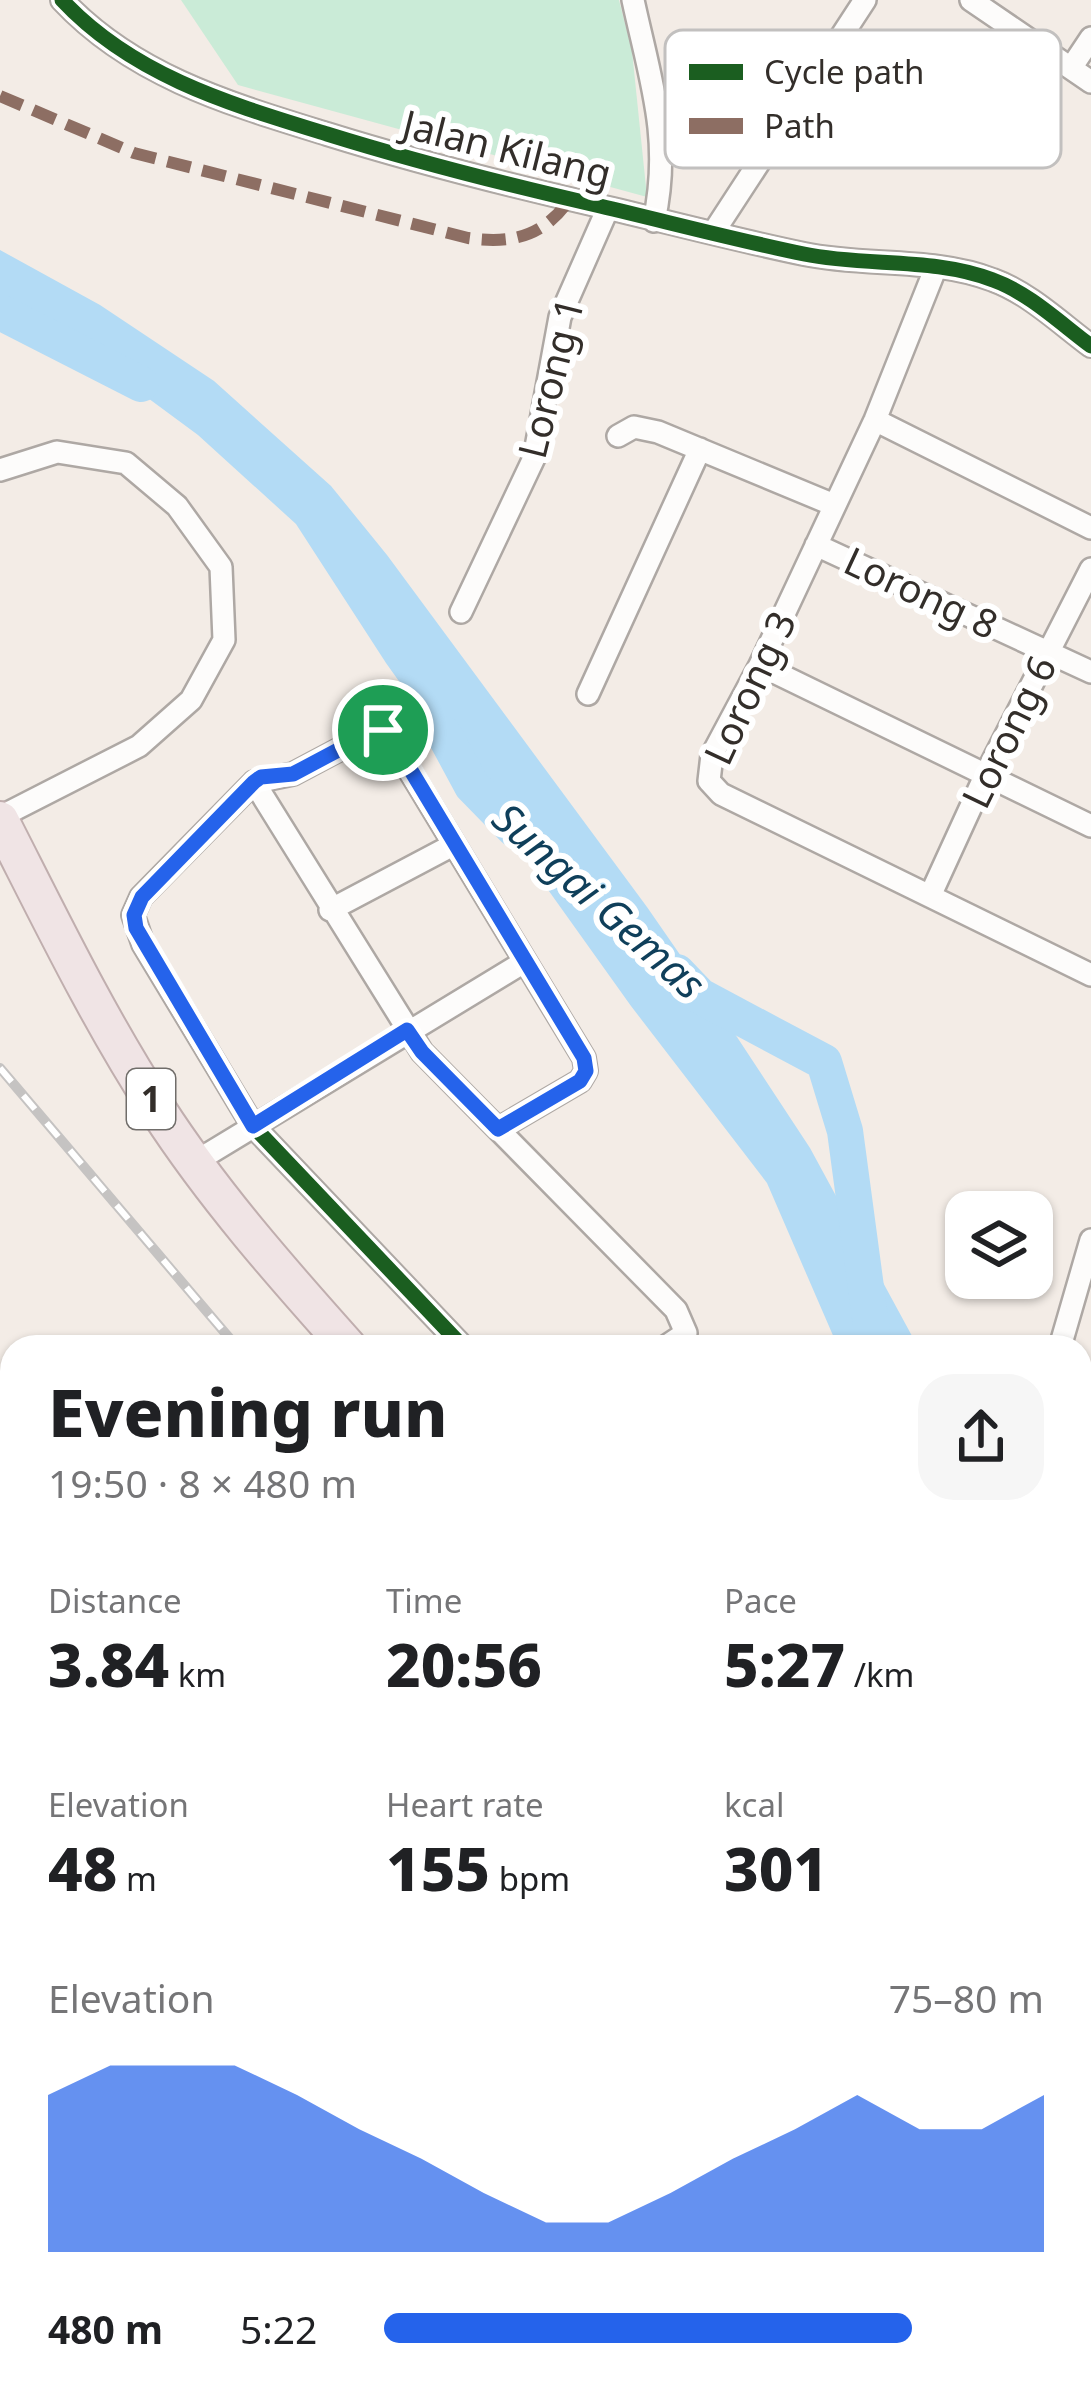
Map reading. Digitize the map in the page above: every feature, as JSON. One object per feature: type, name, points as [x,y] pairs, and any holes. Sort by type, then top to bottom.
[{"type":"highway","name":"1","points":[[0,818],[104,1019],[159,1112],[271,1261],[337,1335]]},
{"type":"street","name":"Jalan Kilang","points":[[62,0],[131,58],[198,91],[396,156],[654,221],[827,259],[963,270],[1013,289],[1091,346]]},
{"type":"street","points":[[633,0],[661,132],[662,181],[654,221]]},
{"type":"street","points":[[846,30],[866,0]]},
{"type":"street","points":[[971,0],[1015,30]]},
{"type":"street","points":[[1071,68],[1091,38]]},
{"type":"street","points":[[1061,61],[1091,82]]},
{"type":"street","points":[[713,233],[756,168]]},
{"type":"street","name":"Lorong 1","points":[[461,612],[534,458],[560,317],[608,208]]},
{"type":"street","name":"Lorong 3","points":[[936,267],[875,420],[709,763],[709,781],[714,788],[1091,975]]},
{"type":"street","points":[[875,420],[1091,528]]},
{"type":"street","points":[[618,436],[642,428],[834,506]]},
{"type":"street","points":[[588,694],[700,449]]},
{"type":"street","points":[[0,470],[57,452],[126,464],[177,506],[221,568],[224,640],[191,700],[139,746],[0,818]]},
{"type":"street","name":"Lorong 8","points":[[816,545],[1091,672]]},
{"type":"street","name":"Lorong 6","points":[[930,896],[1091,568]]},
{"type":"street","points":[[760,665],[1091,826]]},
{"type":"street","points":[[452,1335],[253,1126],[142,944],[134,915],[142,897],[261,777],[293,774],[383,730],[579,1048],[586,1071],[570,1088],[498,1129]]},
{"type":"street","points":[[254,782],[422,1052],[676,1310],[683,1335]]},
{"type":"street","points":[[330,910],[453,845]]},
{"type":"street","points":[[196,1162],[524,962]]},
{"type":"street","points":[[1063,1335],[1091,1240]]},
{"type":"green space","points":[[181,0],[619,0],[632,51],[647,197],[238,85]]},
{"type":"water","points":[[0,250],[100,305],[214,381],[331,486],[647,907],[737,1037],[810,1148],[911,1335],[833,1335],[767,1183],[631,1006],[386,663],[296,524],[198,435],[72,342],[0,298]]},
{"type":"waterway","name":"Sungai Gemas","points":[[0,312],[141,384]]},
{"type":"waterway","name":"Sungai Gemas","points":[[444,734],[472,786],[514,829]]},
{"type":"waterway","name":"Sungai Gemas","points":[[677,972],[700,996],[824,1062],[845,1131],[872,1335]]},
{"type":"railway","points":[[0,1068],[227,1335]]},
{"type":"marked path","points":[[0,96],[134,153],[468,238],[499,240],[525,235],[549,222],[570,199]]},
{"type":"cycle path","points":[[62,0],[120,49],[151,68],[255,111],[463,173],[753,243],[828,258],[970,273],[1019,293],[1091,346]]},
{"type":"cycle path","points":[[452,1335],[253,1126],[143,944],[133,915],[141,897],[254,782],[293,774],[376,730],[386,732],[584,1058],[586,1071],[580,1081],[498,1129]]},
{"type":"route","points":[[383,730],[579,1048],[586,1071],[570,1088],[498,1129],[422,1052],[407,1030],[253,1126],[142,944],[136,905],[261,777],[283,778],[383,730]]}]
